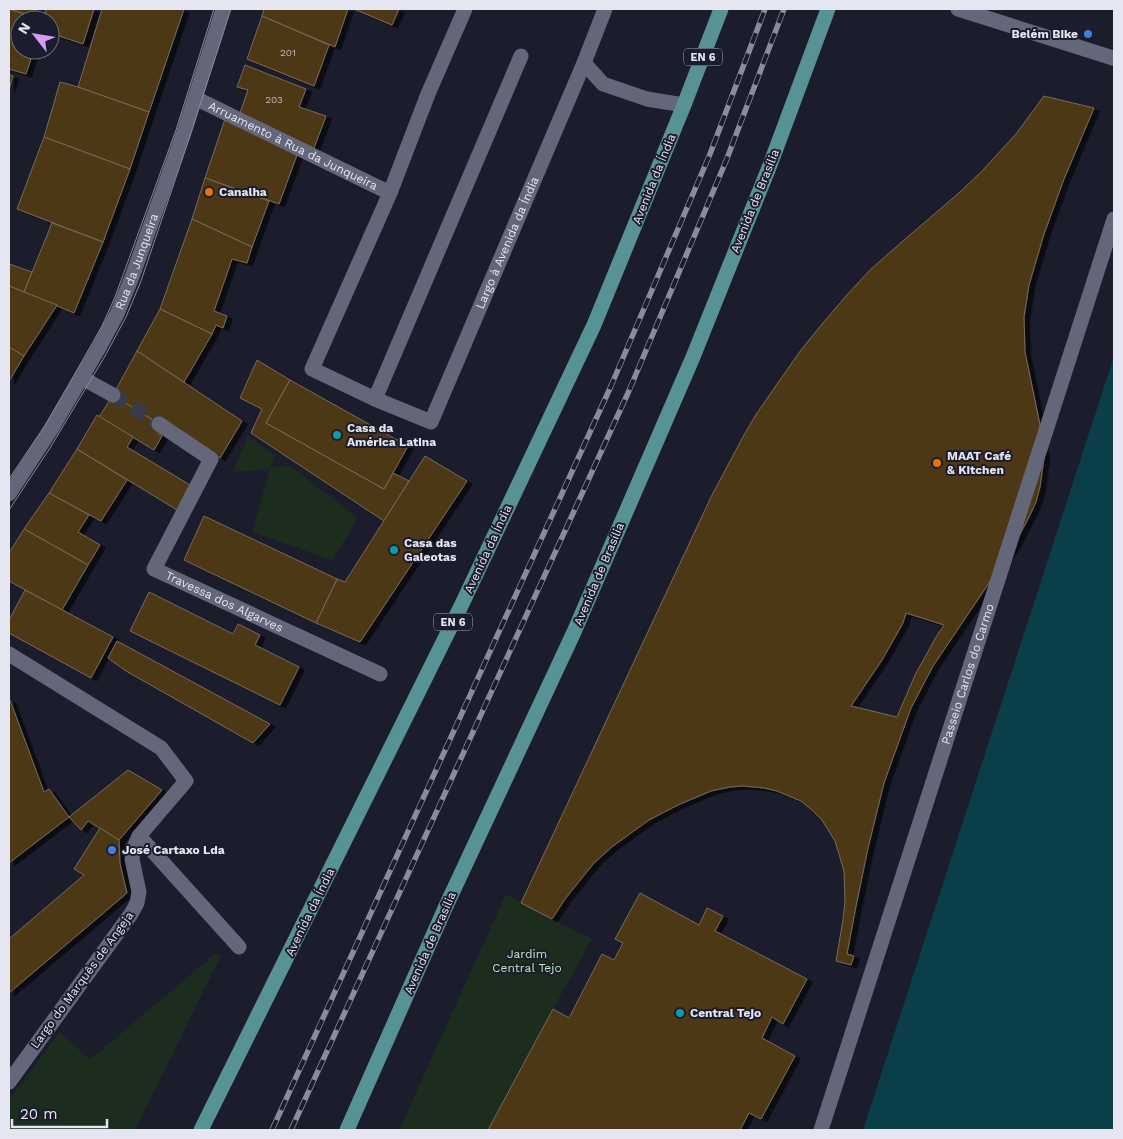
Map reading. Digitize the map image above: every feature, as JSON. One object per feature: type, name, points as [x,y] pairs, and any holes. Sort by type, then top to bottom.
[{"type":"main road","name":"Avenida da Índia","points":[[201,1130],[437,656],[594,325],[721,9]]},
{"type":"main road","name":"Avenida de Brasília","points":[[347,1130],[446,906],[574,632],[694,357],[770,165],[828,9]]},
{"type":"street","name":"Rua da Junqueira","points":[[9,494],[82,378],[120,305],[195,98],[223,9]]},
{"type":"street","name":"Largo à Avenida da Índia","points":[[464,9],[428,94],[390,193],[312,370],[374,399],[431,422],[584,63],[605,9]]},
{"type":"street","points":[[958,9],[1114,58]]},
{"type":"street","points":[[374,399],[521,56]]},
{"type":"street","points":[[584,63],[603,84],[647,99],[684,105]]},
{"type":"street","name":"Arruamento à Rua da Junqueira","points":[[195,98],[390,193]]},
{"type":"street","name":"Passeio Carlos do Carmo","points":[[821,1130],[1114,218]]},
{"type":"street","points":[[82,378],[112,395]]},
{"type":"street","name":"Travessa dos Algarves","points":[[159,424],[211,459],[154,569],[380,674]]},
{"type":"street","name":"Largo do Marquês de Angeja","points":[[9,654],[161,748],[186,781],[139,836],[134,847],[132,859],[139,892],[137,903],[131,914],[9,1082]]},
{"type":"street","points":[[139,836],[239,947]]},
{"type":"green space","name":"Jardim Central Tejo","points":[[1044,96],[1061,101],[1042,142],[1019,176],[964,238],[883,318],[851,360],[825,407],[808,447],[797,489],[780,578],[763,627],[745,650],[720,671],[722,684],[730,680],[733,681],[723,697],[630,789],[582,849],[542,913],[592,939],[488,1130],[399,1130],[506,894],[521,902],[712,495],[744,435],[771,391],[818,327],[853,288],[892,250],[983,171]]},
{"type":"green space","points":[[248,436],[275,455],[271,468],[289,465],[358,518],[332,560],[252,532],[270,469],[233,472]]},
{"type":"green space","points":[[771,720],[793,723],[810,732],[825,748],[836,767],[849,812],[852,854],[851,876],[840,940],[845,886],[839,851],[832,835],[822,820],[809,807],[796,799],[768,788],[753,786],[733,787],[711,791],[688,799],[666,810],[645,822],[608,850],[593,864],[561,904],[583,869],[620,823],[662,782],[731,733],[763,721]]},
{"type":"green space","points":[[216,953],[221,955],[135,1130],[9,1130],[9,1100],[60,1032],[90,1060]]},
{"type":"shaded area","points":[[1114,356],[1114,1130],[863,1130]]},
{"type":"building","points":[[9,9],[12,10],[10,10],[10,60],[31,60],[26,74],[9,69]]},
{"type":"building","points":[[9,9],[36,9],[36,10]]},
{"type":"building","points":[[94,9],[83,44],[60,36],[60,10],[46,10]]},
{"type":"building","points":[[102,9],[184,9],[149,112],[78,87]]},
{"type":"building","points":[[264,9],[348,9],[335,47],[262,16]]},
{"type":"building","points":[[354,9],[399,9],[392,25]]},
{"type":"building","points":[[262,16],[329,45],[314,86],[247,59]]},
{"type":"building","points":[[245,65],[306,89],[299,107],[326,116],[314,148],[240,113],[248,90],[237,87]]},
{"type":"building","points":[[9,75],[13,76],[9,90]]},
{"type":"building","points":[[60,82],[149,112],[130,169],[44,137]]},
{"type":"building","points":[[1044,96],[1094,108],[1064,179],[1044,234],[1029,285],[1024,317],[1025,352],[1040,425],[1044,458],[1040,487],[1036,502],[1014,546],[933,666],[911,708],[884,783],[868,848],[847,954],[854,956],[851,965],[836,961],[845,900],[844,871],[835,841],[822,820],[801,801],[764,788],[743,786],[711,791],[649,820],[613,846],[594,863],[565,899],[552,919],[521,903],[712,495],[757,413],[801,350],[870,270],[960,192],[1016,134]],"holes":[[[906,613],[944,625],[915,675],[897,717],[851,706],[882,660],[903,623]]]},
{"type":"building","points":[[225,119],[297,155],[279,204],[205,178]]},
{"type":"building","points":[[44,137],[130,169],[103,242],[17,209]]},
{"type":"building","points":[[205,178],[269,201],[252,247],[192,219]]},
{"type":"building","points":[[192,219],[252,247],[247,263],[232,259],[214,311],[227,316],[223,328],[216,325],[212,334],[160,309]]},
{"type":"building","points":[[52,223],[103,242],[74,313],[24,292]]},
{"type":"building","points":[[9,264],[32,272],[24,292],[9,286]]},
{"type":"building","points":[[9,286],[57,305],[24,356],[9,347]]},
{"type":"building","points":[[160,309],[212,334],[184,382],[137,351]]},
{"type":"building","points":[[9,347],[24,356],[9,381]]},
{"type":"building","points":[[137,351],[242,421],[220,458],[161,419],[159,424],[113,395]]},
{"type":"building","points":[[257,360],[290,380],[266,423],[384,489],[393,473],[409,481],[384,521],[251,433],[262,409],[240,398]]},
{"type":"building","name":"Casa da América Latina","points":[[290,380],[408,446],[384,489],[266,423]]},
{"type":"building","points":[[113,395],[162,427],[158,434],[162,436],[154,450],[99,417]]},
{"type":"building","points":[[97,415],[133,437],[127,447],[190,485],[177,510],[77,449]]},
{"type":"building","points":[[77,449],[127,480],[101,521],[49,493]]},
{"type":"building","name":"Casa das Galeotas","points":[[425,456],[467,481],[360,642],[316,623],[337,579],[345,582]]},
{"type":"building","points":[[49,493],[89,515],[78,532],[100,545],[88,565],[24,529]]},
{"type":"building","points":[[204,516],[337,579],[316,623],[184,560]]},
{"type":"building","points":[[24,529],[88,565],[62,610],[9,581],[9,553]]},
{"type":"building","points":[[25,590],[113,637],[91,678],[9,633],[9,620]]},
{"type":"building","points":[[149,592],[233,634],[238,624],[260,635],[255,645],[299,667],[280,705],[130,631]]},
{"type":"building","points":[[117,641],[270,724],[253,743],[126,671],[108,658]]},
{"type":"building","points":[[9,699],[44,792],[49,789],[69,817],[9,863]]},
{"type":"building","points":[[128,770],[162,790],[119,840],[88,821],[81,830],[69,817]]},
{"type":"building","points":[[100,828],[119,840],[120,864],[127,893],[9,993],[9,939],[84,875],[74,869]]},
{"type":"building","name":"Central Tejo","points":[[640,893],[699,925],[707,908],[723,916],[715,931],[807,979],[783,1024],[772,1017],[762,1038],[795,1056],[761,1119],[749,1113],[740,1130],[488,1130],[553,1009],[569,1018],[602,954],[614,960],[623,943],[615,939]]},
{"type":"tunnel","points":[[113,395],[159,424]]},
{"type":"tram line","points":[[9,479],[44,427],[102,326],[115,297],[176,130],[214,9]]},
{"type":"tram line","points":[[9,510],[50,448],[126,317],[141,281],[231,9]]},
{"type":"railway","points":[[272,1130],[611,386],[710,154],[765,9]]},
{"type":"railway","points":[[291,1130],[628,393],[726,161],[784,9]]},
{"type":"place","name":"Belém Bike","points":[[1088,34]]},
{"type":"place","name":"Canalha","points":[[209,192]]},
{"type":"place","name":"Casa da América Latina","points":[[337,435]]},
{"type":"place","name":"MAAT Café & Kitchen","points":[[937,463]]},
{"type":"place","name":"Casa das Galeotas","points":[[394,550]]},
{"type":"place","name":"José Cartaxo Lda","points":[[112,850]]},
{"type":"place","name":"Central Tejo","points":[[680,1013]]}]
